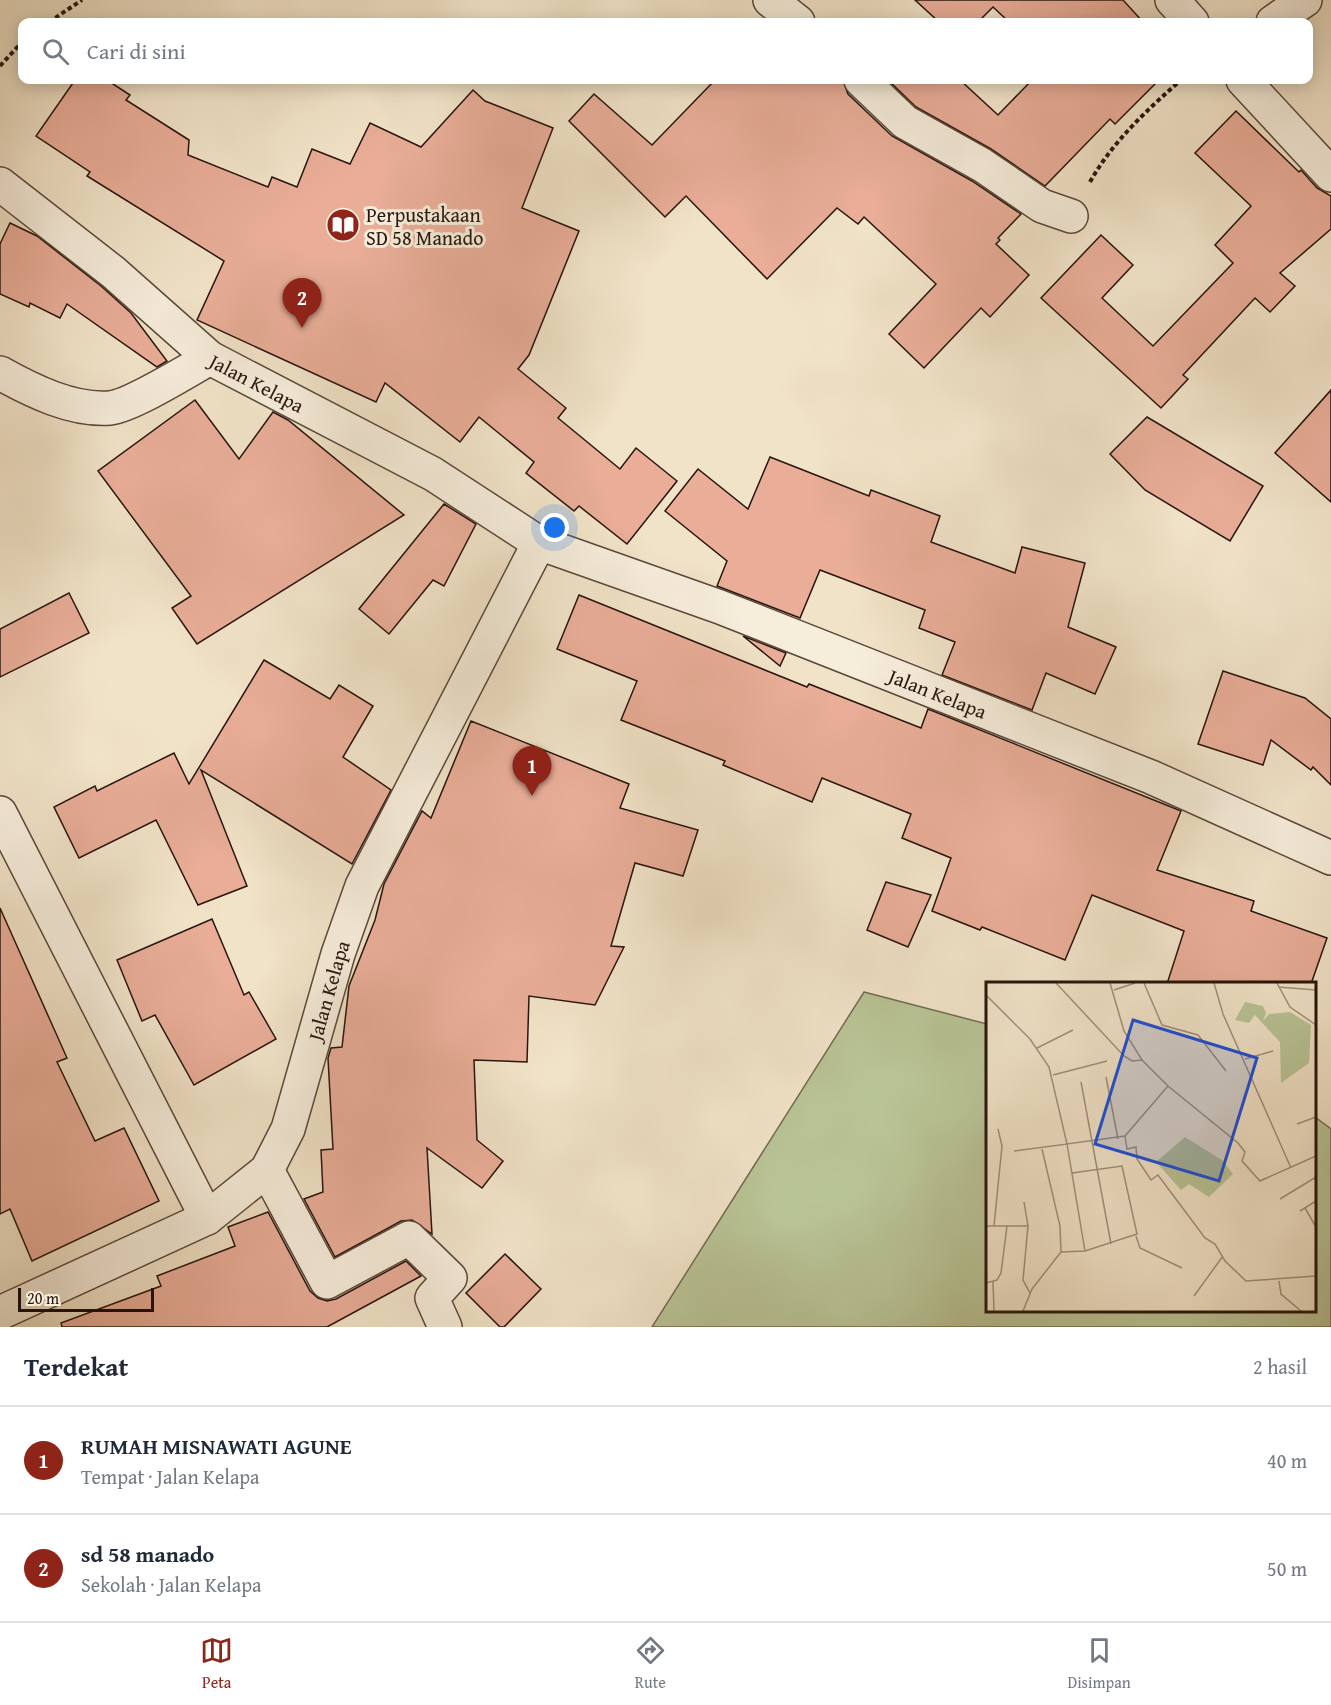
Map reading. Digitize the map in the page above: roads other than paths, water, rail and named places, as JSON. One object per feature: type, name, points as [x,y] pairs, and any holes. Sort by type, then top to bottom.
[{"type":"street","points":[[770,0],[793,18]]},
{"type":"street","points":[[1172,0],[1188,18]]},
{"type":"street","points":[[1279,18],[1305,0]]},
{"type":"street","points":[[865,84],[905,122],[982,165],[1042,206],[1071,216]]},
{"type":"street","points":[[1247,84],[1331,175]]},
{"type":"street","name":"Jalan Kelapa","points":[[0,184],[113,272],[210,358],[433,474],[539,543],[720,606],[1151,777],[1331,858]]},
{"type":"street","points":[[0,373],[17,383],[81,408],[112,408],[210,358]]},
{"type":"street","name":"Jalan Kelapa","points":[[0,1313],[207,1218],[267,1170],[288,1129],[338,954],[362,886],[539,543]]},
{"type":"street","points":[[0,813],[207,1218]]},
{"type":"street","points":[[267,1170],[327,1282],[410,1238],[450,1278],[432,1298],[445,1327]]},
{"type":"place","name":"Perpustakaan SD 58 Manado","points":[[343,225]]},
{"type":"place","name":"sd 58 manado","points":[[302,328]]},
{"type":"place","name":"RUMAH MISNAWATI AGUNE","points":[[532,796]]}]
